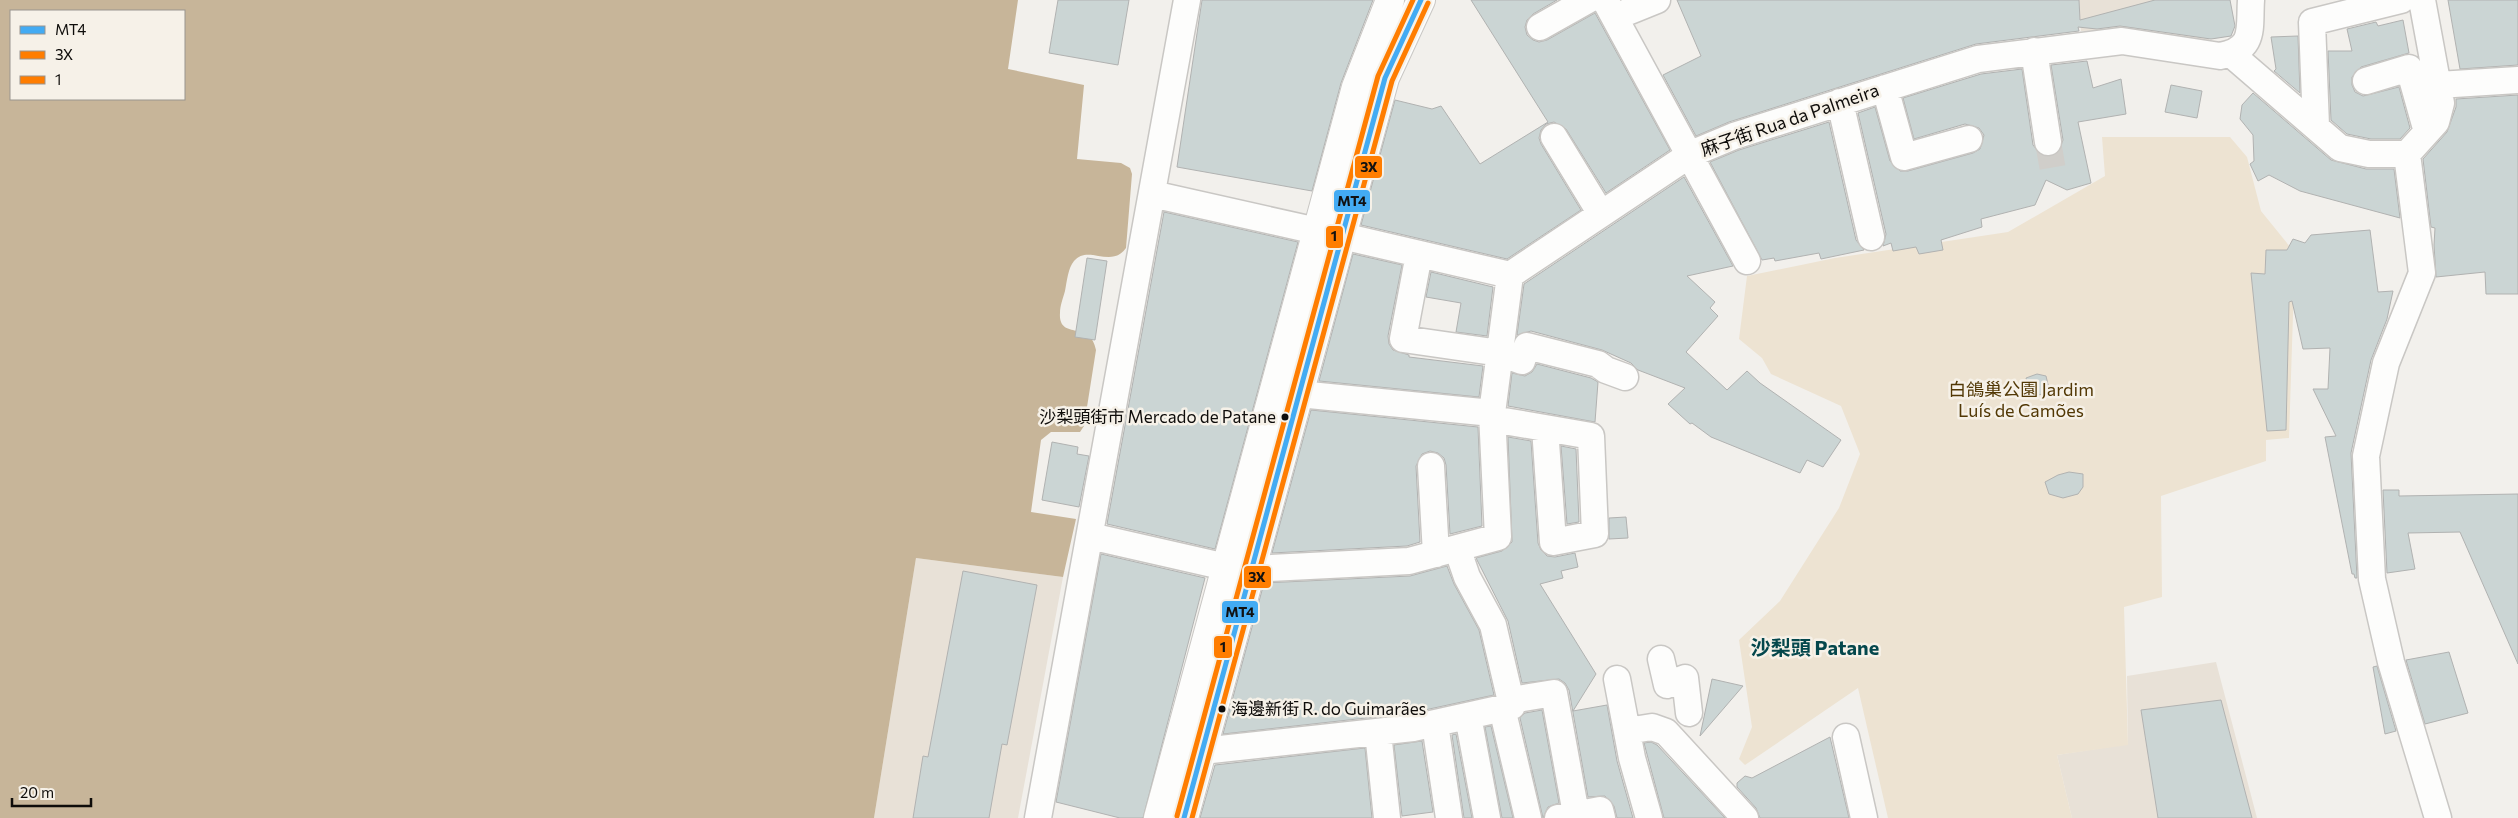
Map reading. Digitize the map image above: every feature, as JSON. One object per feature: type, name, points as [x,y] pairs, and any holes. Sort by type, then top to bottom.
[{"type":"main road","points":[[1158,818],[1239,568],[1299,394],[1356,87],[1390,0]]},
{"type":"main road","points":[[1184,818],[1202,752],[1239,568],[1329,234],[1351,203],[1384,78],[1421,0]]},
{"type":"street","points":[[1038,818],[1187,0]]},
{"type":"street","points":[[1540,26],[1588,0]]},
{"type":"street","points":[[1657,0],[1610,8],[1691,154],[1747,261]]},
{"type":"street","points":[[2251,0],[2252,29],[2248,39],[2236,51],[2344,150],[2369,154],[2407,154],[2436,122],[2441,103],[2422,0]]},
{"type":"street","points":[[2316,126],[2312,22],[2402,0]]},
{"type":"street","name":"麻子街 Rua da Palmeira","points":[[1510,275],[1691,154],[1734,136],[1978,59],[2122,41],[2220,56],[2236,51]]},
{"type":"street","points":[[2034,51],[2048,142]]},
{"type":"street","points":[[2366,81],[2409,68],[2427,132]]},
{"type":"street","points":[[2438,86],[2518,80]]},
{"type":"street","points":[[1885,88],[1904,157],[1969,139]]},
{"type":"street","points":[[1840,102],[1871,237]]},
{"type":"street","points":[[1554,137],[1601,214]]},
{"type":"street","points":[[2407,154],[2422,273],[2386,364],[2366,456],[2372,579],[2391,662],[2438,818]]},
{"type":"street","points":[[1090,536],[1239,568],[1409,561],[1498,537],[1492,416],[1510,275],[1152,194]]},
{"type":"street","points":[[1419,254],[1403,339],[1500,354],[1522,361],[1527,346],[1598,364],[1606,370],[1625,377]]},
{"type":"street","points":[[1299,394],[1492,416],[1545,428]]},
{"type":"street","points":[[1431,466],[1446,551],[1467,577],[1493,625],[1528,818]]},
{"type":"street","points":[[1661,659],[1667,685],[1685,678],[1689,713]]},
{"type":"street","points":[[1617,679],[1627,731],[1649,818]]},
{"type":"street","points":[[1202,752],[1434,724],[1554,693],[1567,816],[1600,810],[1602,818]]},
{"type":"street","points":[[1468,716],[1487,818]]},
{"type":"street","points":[[1434,724],[1449,818]]},
{"type":"street","points":[[1627,731],[1652,728],[1666,732],[1745,818]]},
{"type":"street","points":[[1378,732],[1387,818]]},
{"type":"street","points":[[1846,737],[1864,818]]},
{"type":"shaded area","points":[[0,0],[1018,0],[1008,69],[1084,85],[1077,159],[1121,163],[1130,168],[1132,174],[1126,248],[1120,254],[1114,256],[1086,255],[1080,256],[1074,261],[1069,271],[1060,308],[1061,321],[1064,326],[1088,336],[1093,341],[1096,350],[1084,426],[1080,432],[1051,432],[1041,440],[1031,512],[1076,519],[1063,577],[916,558],[874,818],[0,818]]},
{"type":"shaded area","points":[[2079,0],[2202,0],[2209,40],[2112,30],[2081,31]]},
{"type":"shaded area","points":[[916,558],[1063,577],[1018,818],[874,818]]},
{"type":"shaded area","points":[[2216,662],[2257,818],[2072,818],[2057,755],[2128,744],[2127,676]]},
{"type":"green space","name":"白鴿巢公園 Jardim Luís de Camões","points":[[2102,137],[2230,137],[2247,157],[2261,211],[2295,253],[2289,438],[2266,440],[2266,461],[2161,496],[2162,597],[2124,607],[2128,745],[2057,755],[2072,818],[1888,818],[1858,688],[1745,765],[1739,759],[1752,727],[1739,640],[1780,601],[1839,508],[1860,454],[1841,406],[1771,374],[1762,358],[1739,339],[1747,276],[1835,258],[2008,232],[2105,176]]},
{"type":"building","points":[[1058,0],[1129,0],[1118,65],[1049,53]]},
{"type":"building","points":[[1202,0],[1373,0],[1341,83],[1312,191],[1177,167]]},
{"type":"building","points":[[1471,0],[1557,0],[1533,14],[1527,20],[1525,27],[1527,35],[1539,42],[1547,40],[1595,13],[1670,150],[1606,193],[1566,129],[1554,122],[1546,124],[1541,130],[1539,138],[1541,144],[1581,210],[1507,259],[1361,225],[1395,100],[1432,109],[1441,106],[1480,164],[1548,122]]},
{"type":"building","points":[[1677,0],[2079,0],[2080,20],[2155,0],[2230,0],[2235,26],[2231,36],[2211,39],[2120,26],[2097,29],[2078,27],[2079,31],[1976,44],[1729,122],[1696,136],[1663,75],[1701,56]]},
{"type":"building","points":[[2448,0],[2518,0],[2518,65],[2460,69]]},
{"type":"building","points":[[2403,20],[2409,53],[2361,67],[2352,77],[2352,85],[2355,92],[2363,96],[2399,87],[2410,128],[2400,139],[2371,139],[2347,134],[2331,120],[2328,51],[2352,51],[2347,29],[2376,22],[2378,26]]},
{"type":"building","points":[[2298,36],[2300,93],[2274,71],[2276,69],[2271,37]]},
{"type":"building","points":[[2087,61],[2093,88],[2121,79],[2126,114],[2078,122],[2091,183],[2067,190],[2046,180],[2035,205],[1981,219],[1982,227],[1941,240],[1943,250],[1919,254],[1916,247],[1893,251],[1891,243],[1883,246],[1886,234],[1858,113],[1875,107],[1890,161],[1900,171],[1908,171],[1973,153],[1980,149],[1984,135],[1979,128],[1965,124],[1914,139],[1903,98],[1981,74],[2022,69],[2033,145],[2042,156],[2051,157],[2058,153],[2063,140],[2051,65]]},
{"type":"building","points":[[2171,85],[2202,91],[2197,118],[2165,112]]},
{"type":"building","points":[[2253,93],[2331,160],[2366,169],[2394,169],[2400,218],[2300,191],[2269,175],[2258,181],[2250,164],[2254,161],[2253,135],[2240,119],[2242,105]]},
{"type":"building","points":[[2518,95],[2518,294],[2486,294],[2485,272],[2436,277],[2435,228],[2431,227],[2423,159],[2447,132],[2456,107],[2456,99]]},
{"type":"building","points":[[1829,122],[1856,240],[1864,250],[1821,259],[1819,253],[1775,261],[1774,258],[1762,260],[1710,162],[1739,150]]},
{"type":"building","points":[[1684,177],[1733,266],[1687,276],[1715,302],[1710,308],[1718,316],[1686,352],[1727,390],[1747,371],[1760,383],[1841,440],[1823,467],[1807,460],[1800,473],[1711,437],[1692,423],[1690,424],[1668,404],[1685,388],[1638,370],[1631,363],[1602,350],[1531,331],[1517,335],[1524,284]]},
{"type":"building","points":[[1164,212],[1298,242],[1215,549],[1107,524]]},
{"type":"building","points":[[2370,230],[2378,292],[2393,291],[2387,319],[2371,360],[2351,453],[2357,578],[2355,578],[2354,574],[2352,574],[2325,437],[2336,436],[2313,389],[2328,389],[2330,348],[2303,349],[2292,301],[2289,302],[2286,430],[2267,431],[2251,273],[2265,274],[2266,250],[2287,250],[2293,239],[2305,243],[2311,235]]},
{"type":"building","points":[[1353,254],[1402,265],[1388,336],[1389,344],[1393,350],[1409,355],[1409,357],[1483,366],[1479,397],[1319,381]]},
{"type":"building","points":[[1087,258],[1107,261],[1095,340],[1075,337]]},
{"type":"building","points":[[1431,272],[1493,287],[1487,336],[1456,332],[1461,303],[1426,297]]},
{"type":"building","points":[[1537,364],[1591,378],[1598,382],[1595,422],[1508,406],[1512,373],[1525,376],[1532,372]]},
{"type":"building","points":[[2037,374],[2046,376],[2050,393],[2037,395],[2030,393],[2026,378]]},
{"type":"building","points":[[1311,410],[1478,427],[1482,526],[1450,534],[1446,465],[1444,458],[1438,453],[1430,451],[1422,454],[1416,466],[1420,542],[1407,546],[1272,553]]},
{"type":"building","points":[[1508,437],[1531,441],[1538,543],[1541,550],[1547,556],[1555,557],[1575,553],[1578,567],[1561,571],[1563,578],[1540,584],[1596,674],[1573,711],[1607,705],[1617,761],[1633,818],[1617,818],[1614,806],[1605,796],[1588,797],[1569,690],[1565,683],[1559,679],[1522,683],[1508,621],[1476,558],[1502,551],[1512,542]]},
{"type":"building","points":[[1052,442],[1078,447],[1077,454],[1089,456],[1079,507],[1042,500]]},
{"type":"building","points":[[1561,446],[1576,449],[1579,522],[1567,524]]},
{"type":"building","points":[[2069,472],[2083,474],[2083,487],[2078,494],[2063,498],[2049,494],[2045,482]]},
{"type":"building","points":[[2383,490],[2399,490],[2399,496],[2518,494],[2518,664],[2460,532],[2408,533],[2415,569],[2387,573]]},
{"type":"building","points":[[1626,517],[1628,538],[1609,539],[1609,518]]},
{"type":"building","points":[[1101,554],[1205,578],[1143,818],[1120,818],[1056,802]]},
{"type":"building","points":[[1447,566],[1454,584],[1479,630],[1494,695],[1411,713],[1223,734],[1264,583],[1410,576]]},
{"type":"building","points":[[963,571],[1037,585],[1007,745],[1002,744],[989,818],[913,818],[923,756],[928,757]]},
{"type":"building","points":[[2449,652],[2468,713],[2425,724],[2406,660]]},
{"type":"building","points":[[2377,666],[2396,731],[2385,734],[2373,667]]},
{"type":"building","points":[[1712,679],[1743,686],[1700,736]]},
{"type":"building","points":[[2221,700],[2252,818],[2158,818],[2141,710]]},
{"type":"building","points":[[1542,710],[1559,803],[1548,807],[1543,818],[1520,718],[1525,713]]},
{"type":"building","points":[[1491,726],[1513,818],[1502,818],[1485,727]]},
{"type":"building","points":[[1456,734],[1472,818],[1464,818],[1452,735]]},
{"type":"building","points":[[1830,737],[1849,818],[1760,818],[1756,808],[1737,787],[1737,783],[1745,776],[1752,778]]},
{"type":"building","points":[[1422,741],[1433,812],[1402,816],[1394,745]]},
{"type":"building","points":[[1651,742],[1657,745],[1725,818],[1664,818],[1644,743]]},
{"type":"building","points":[[1365,748],[1372,818],[1200,818],[1215,765]]},
{"type":"tunnel","points":[[2048,142],[2054,176]]},
{"type":"transit line","name":"1","points":[[1177,816],[1378,76],[1413,0]]},
{"type":"transit line","name":"MT4","points":[[1184,818],[1385,78],[1421,0]]},
{"type":"transit line","name":"3X","points":[[1192,818],[1392,81],[1428,3]]},
{"type":"place","name":"沙梨頭街市 Mercado de Patane","points":[[1285,417]]},
{"type":"place","name":"海邊新街 R. do Guimarães","points":[[1222,709]]},
{"type":"district","name":"沙梨頭 Patane","points":[[1815,648]]}]
